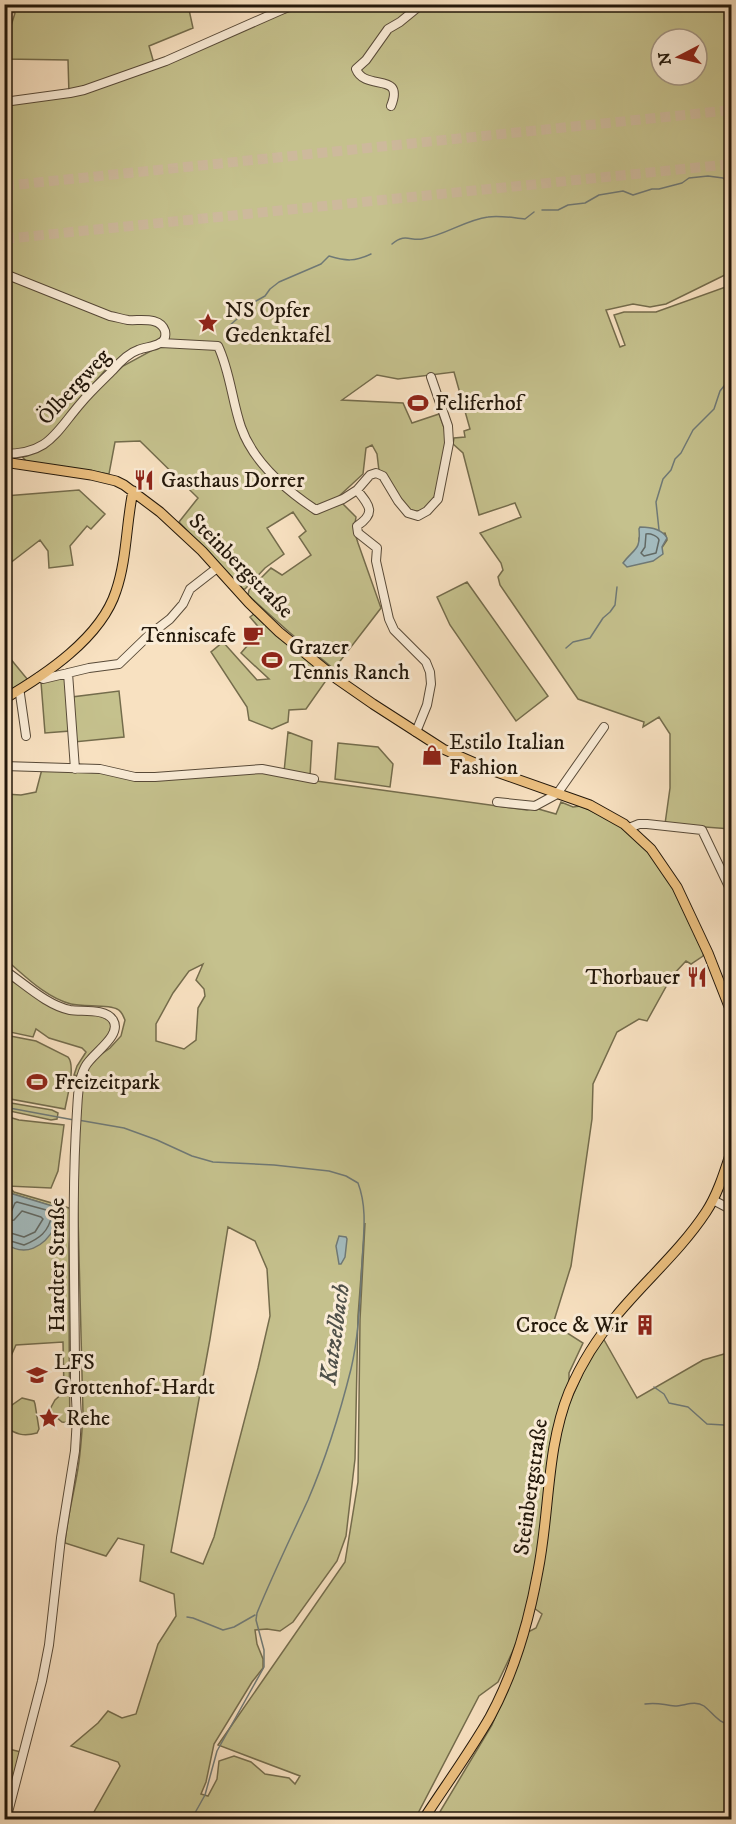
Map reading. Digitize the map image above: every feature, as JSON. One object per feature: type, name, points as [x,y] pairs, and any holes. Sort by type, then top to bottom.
[{"type":"main road","name":"Steinbergstraße","points":[[4,462],[104,478],[116,481],[134,491],[160,512],[279,632],[337,679],[443,749],[597,809],[613,816],[629,828],[651,849],[676,887],[708,953],[732,1014]]},
{"type":"main road","points":[[4,699],[55,666],[95,629],[108,612],[122,565],[134,491]]},
{"type":"main road","name":"Steinbergstraße","points":[[423,1820],[490,1717],[518,1653],[530,1613],[539,1567],[553,1449],[569,1392],[583,1362],[617,1314],[691,1234],[713,1200],[732,1149]]},
{"type":"street","points":[[4,102],[84,90],[166,61],[295,4]]},
{"type":"street","points":[[391,106],[395,96],[394,89],[389,84],[361,77],[356,69],[366,60],[388,29],[422,4]]},
{"type":"street","name":"Ölbergweg","points":[[4,272],[110,316],[127,320],[150,320],[158,323],[166,335],[161,343],[136,350],[116,366],[79,405],[65,424],[39,449],[25,453],[4,454]]},
{"type":"street","points":[[161,343],[218,346],[248,443],[270,471],[298,498],[316,510],[343,499],[357,490],[370,475],[376,473],[383,476],[408,513],[418,516],[427,511],[438,499],[450,443],[448,426],[431,376]]},
{"type":"street","points":[[357,490],[370,511],[365,522],[357,526],[358,533],[377,548],[376,561],[389,619],[394,630],[426,662],[430,672],[431,684],[427,705],[416,732]]},
{"type":"street","points":[[39,677],[43,679],[88,668],[119,664],[148,636],[170,619],[183,604],[190,589],[217,568]]},
{"type":"street","points":[[68,673],[75,769]]},
{"type":"street","points":[[18,691],[26,736]]},
{"type":"street","points":[[498,802],[535,806],[557,794],[604,727]]},
{"type":"street","points":[[4,766],[100,769],[135,777],[262,770],[314,778]]},
{"type":"street","points":[[629,828],[647,824],[702,830],[732,893]]},
{"type":"street","name":"Hardter Straße","points":[[4,969],[54,1004],[69,1010],[104,1013],[112,1018],[115,1026],[114,1033],[88,1061],[78,1090],[75,1451],[61,1538],[46,1663],[6,1820]]},
{"type":"street","points":[[713,1200],[732,1210]]},
{"type":"shaded area","points":[[5,5],[188,5],[193,28],[149,46],[155,67],[268,18],[311,5],[731,5],[731,272],[666,304],[650,307],[633,304],[606,310],[620,347],[625,345],[614,315],[624,312],[656,312],[731,285],[731,829],[665,824],[670,788],[670,734],[659,717],[643,727],[644,722],[578,699],[500,585],[498,577],[503,570],[501,563],[480,533],[521,517],[515,503],[479,515],[463,453],[453,444],[454,438],[465,437],[464,431],[470,429],[454,372],[398,379],[377,375],[342,400],[403,403],[412,423],[439,414],[446,439],[437,488],[432,502],[424,510],[415,511],[400,501],[389,480],[379,471],[377,454],[372,445],[366,448],[363,474],[337,498],[356,517],[354,530],[381,608],[334,669],[248,595],[249,590],[271,568],[282,575],[311,555],[299,537],[306,531],[293,512],[267,528],[284,554],[243,589],[179,522],[198,498],[140,441],[115,442],[109,474],[26,461],[17,451],[5,451],[5,104],[69,95],[68,60],[5,59],[5,45],[15,13],[5,10]],"holes":[[[137,346],[151,351],[123,366],[72,408],[108,367]],[[665,533],[667,540],[653,557],[632,565],[639,546],[639,538]]]},
{"type":"shaded area","points":[[79,490],[105,514],[91,529],[87,526],[70,546],[73,565],[49,568],[48,551],[40,540],[5,567],[5,496]]},
{"type":"shaded area","points":[[467,582],[548,696],[516,721],[450,625],[437,597]]},
{"type":"shaded area","points":[[254,614],[327,674],[325,682],[306,709],[289,710],[288,722],[272,729],[249,720],[247,707],[211,652],[223,642],[257,680],[269,679],[241,653],[261,630],[250,617]]},
{"type":"shaded area","points":[[9,657],[28,680],[5,694],[5,660]]},
{"type":"shaded area","points":[[66,677],[70,731],[45,733],[41,682]]},
{"type":"shaded area","points":[[119,691],[124,737],[74,742],[72,697]]},
{"type":"shaded area","points":[[288,732],[312,741],[310,776],[284,772]]},
{"type":"shaded area","points":[[338,743],[378,747],[393,764],[390,787],[335,779]]},
{"type":"shaded area","points":[[42,769],[104,771],[129,777],[261,771],[309,780],[527,810],[535,808],[556,814],[561,802],[573,807],[581,806],[615,822],[645,847],[671,885],[704,952],[703,956],[691,964],[686,961],[672,976],[647,1021],[639,1019],[617,1032],[593,1084],[592,1119],[571,1266],[553,1324],[583,1343],[569,1373],[569,1384],[550,1444],[541,1528],[529,1602],[520,1636],[498,1682],[479,1696],[415,1819],[90,1819],[120,1766],[118,1762],[71,1746],[98,1723],[108,1711],[122,1718],[136,1714],[158,1644],[176,1616],[174,1594],[140,1581],[144,1545],[118,1538],[106,1556],[65,1543],[79,1458],[83,1413],[77,1176],[81,1100],[88,1068],[121,1036],[125,1020],[120,1011],[113,1007],[71,1004],[53,997],[5,959],[5,794],[21,795],[36,792]],"holes":[[[203,964],[196,980],[204,989],[205,996],[198,1008],[196,1040],[184,1049],[156,1041],[156,1024],[173,993],[189,971]],[[365,1223],[360,1320],[358,1482],[345,1562],[218,1745],[300,1776],[295,1784],[289,1778],[265,1774],[251,1762],[234,1756],[219,1761],[217,1779],[208,1796],[201,1794],[206,1782],[214,1744],[263,1668],[263,1659],[255,1630],[280,1631],[293,1622],[337,1561],[346,1536],[355,1459],[358,1316]],[[228,1227],[255,1241],[267,1269],[270,1316],[214,1537],[203,1564],[171,1552]]]},
{"type":"shaded area","points":[[5,974],[46,1001],[100,1015],[111,1022],[106,1037],[90,1054],[78,1076],[74,1075],[86,1052],[82,1048],[49,1038],[36,1029],[33,1037],[5,1031]]},
{"type":"shaded area","name":"Freizeitpark","points":[[5,1035],[36,1041],[68,1057],[71,1074],[65,1109],[5,1098]]},
{"type":"shaded area","points":[[5,1102],[52,1110],[58,1113],[57,1119],[51,1120],[5,1110]]},
{"type":"shaded area","points":[[5,1116],[19,1120],[64,1125],[58,1171],[51,1188],[8,1186],[14,1192],[69,1208],[70,1211],[70,1423],[62,1422],[49,1411],[55,1400],[64,1392],[63,1342],[16,1345],[5,1369],[5,1243],[11,1248],[58,1208],[5,1190]]},
{"type":"shaded area","points":[[603,1338],[637,1398],[703,1360],[731,1352],[731,1819],[435,1820],[492,1725],[528,1632],[536,1628],[542,1614],[534,1608],[557,1445],[569,1404],[586,1366]]},
{"type":"shaded area","points":[[22,1398],[34,1401],[39,1429],[37,1433],[20,1434],[5,1427],[5,1410]]},
{"type":"shaded area","points":[[5,1748],[21,1752],[5,1816]]},
{"type":"water","points":[[640,527],[655,529],[665,535],[667,538],[662,547],[663,554],[653,561],[627,567],[623,563],[638,545]]},
{"type":"water","points":[[5,1190],[59,1208],[55,1227],[40,1245],[20,1250],[5,1243],[5,1216],[9,1197],[5,1195]]},
{"type":"water","points":[[339,1236],[347,1239],[345,1257],[341,1264],[339,1264],[336,1246]]},
{"type":"waterway","points":[[542,210],[558,210],[568,205],[585,203],[599,195],[623,191],[633,195],[682,183],[689,178],[708,176],[723,178],[732,186]]},
{"type":"waterway","points":[[392,244],[404,238],[431,237],[471,221],[488,217],[525,219],[534,212]]},
{"type":"waterway","points":[[229,326],[237,319],[242,309],[265,296],[279,282],[321,264],[329,256],[350,260],[371,254]]},
{"type":"waterway","points":[[659,530],[656,502],[663,479],[671,470],[693,430],[714,409],[720,391],[732,376]]},
{"type":"waterway","points":[[566,648],[573,642],[590,638],[615,605],[617,587]]},
{"type":"waterway","name":"Katzelbach","points":[[4,1107],[74,1120]]},
{"type":"waterway","name":"Katzelbach","points":[[78,1120],[124,1128],[192,1156],[213,1162],[329,1171],[346,1176],[358,1183],[363,1203],[364,1233],[360,1304],[354,1356],[342,1402],[315,1484],[257,1613],[256,1620],[264,1650],[264,1667],[217,1751],[205,1795],[191,1820]]},
{"type":"waterway","points":[[654,1387],[664,1394],[669,1403],[688,1407],[707,1424],[732,1428]]},
{"type":"waterway","points":[[187,1617],[223,1630],[234,1627],[255,1615]]},
{"type":"waterway","points":[[645,1704],[675,1706],[701,1704],[720,1720],[732,1725]]},
{"type":"tunnel","points":[[4,186],[732,110]]},
{"type":"tunnel","points":[[4,239],[732,164]]},
{"type":"place","name":"NS Opfer Gedenktafel","points":[[208,323]]},
{"type":"place","name":"Feliferhof","points":[[418,403]]},
{"type":"place","name":"Gasthaus Dorrer","points":[[144,480]]},
{"type":"place","name":"Tenniscafe","points":[[253,635]]},
{"type":"place","name":"Grazer Tennis Ranch","points":[[272,660]]},
{"type":"place","name":"Estilo Italian Fashion","points":[[432,755]]},
{"type":"place","name":"Thorbauer","points":[[697,977]]},
{"type":"place","name":"Freizeitpark","points":[[37,1082]]},
{"type":"place","name":"Croce & Wir","points":[[645,1325]]},
{"type":"place","name":"LFS Grottenhof-Hardt","points":[[37,1375]]},
{"type":"place","name":"Rehe","points":[[49,1418]]}]
